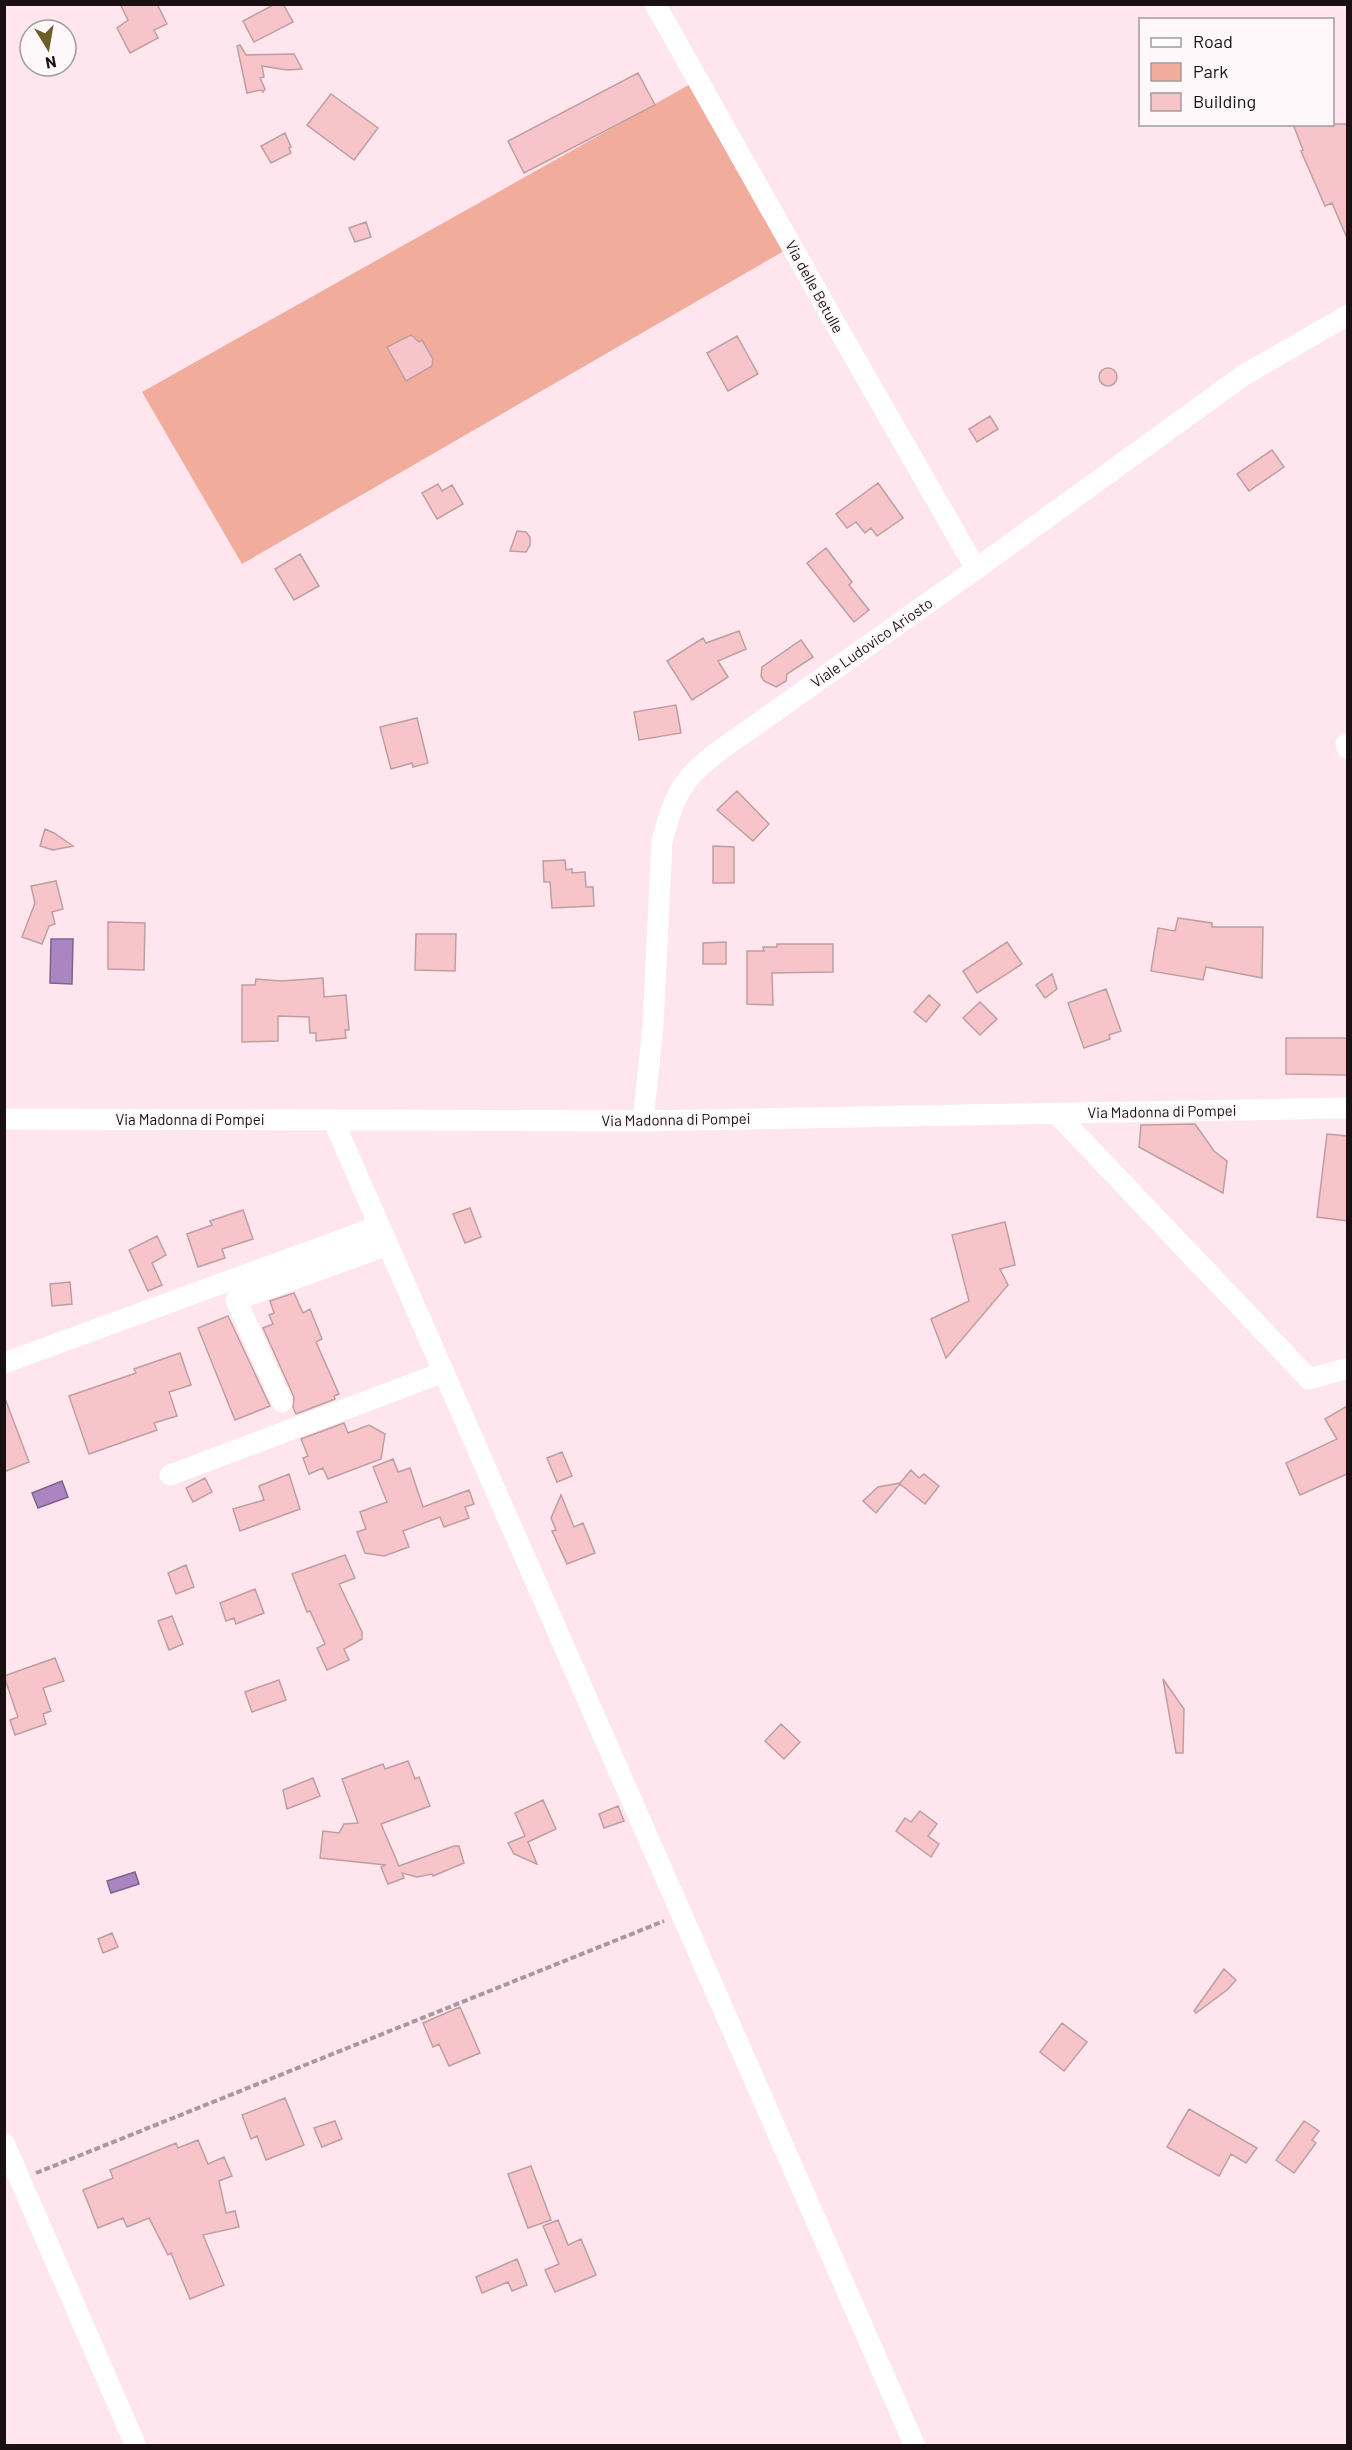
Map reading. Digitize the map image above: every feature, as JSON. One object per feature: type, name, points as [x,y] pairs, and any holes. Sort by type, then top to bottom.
[{"type":"street","name":"Via delle Betulle","points":[[656,4],[976,569]]},
{"type":"street","name":"Viale Ludovico Ariosto","points":[[643,1121],[653,1026],[662,842],[682,784],[698,766],[1244,375],[1347,315]]},
{"type":"street","name":"Via Madonna di Pompei","points":[[4,1119],[643,1121],[1347,1108]]},
{"type":"street","points":[[1057,1114],[1308,1379],[1347,1368]]},
{"type":"street","points":[[333,1120],[915,2445]]},
{"type":"street","points":[[4,1363],[384,1235]]},
{"type":"street","points":[[282,1402],[236,1300],[384,1235]]},
{"type":"street","points":[[170,1475],[444,1372]]},
{"type":"street","points":[[4,2143],[136,2445]]},
{"type":"path","points":[[21,2179],[681,1914]]},
{"type":"green space","points":[[696,81],[789,248],[242,564],[142,392]]},
{"type":"shaded area","points":[[51,939],[73,939],[72,984],[50,983]]},
{"type":"shaded area","points":[[62,1481],[68,1497],[38,1508],[32,1493]]},
{"type":"shaded area","points":[[135,1872],[139,1884],[111,1893],[107,1881]]},
{"type":"building","points":[[120,4],[157,4],[167,24],[154,30],[158,38],[130,53],[117,28],[128,20]]},
{"type":"building","points":[[275,4],[283,4],[293,22],[254,42],[243,21]]},
{"type":"building","points":[[240,45],[246,55],[294,54],[302,69],[287,70],[262,66],[264,77],[260,78],[265,89],[263,92],[261,90],[247,93],[237,46]]},
{"type":"building","points":[[638,73],[655,105],[524,173],[508,141]]},
{"type":"building","points":[[331,94],[378,128],[354,160],[307,125]]},
{"type":"building","points":[[1347,124],[1347,238],[1332,203],[1325,206],[1301,151],[1303,150],[1294,126]]},
{"type":"building","points":[[285,133],[291,153],[271,163],[261,146]]},
{"type":"building","points":[[366,222],[371,237],[355,242],[349,228]]},
{"type":"building","points":[[411,335],[419,342],[422,340],[433,359],[432,366],[406,381],[387,347]]},
{"type":"building","points":[[737,336],[758,374],[728,391],[707,353]]},
{"type":"building","points":[[1108,368],[1114,371],[1117,377],[1114,383],[1108,386],[1102,383],[1099,377],[1102,371]]},
{"type":"building","points":[[990,416],[998,429],[977,442],[969,429]]},
{"type":"building","points":[[1272,450],[1284,467],[1249,491],[1237,474]]},
{"type":"building","points":[[878,483],[903,518],[877,536],[871,528],[865,533],[856,522],[847,528],[836,514]]},
{"type":"building","points":[[438,484],[442,491],[452,485],[463,504],[437,519],[422,493]]},
{"type":"building","points":[[517,531],[526,532],[530,537],[530,545],[526,552],[510,551]]},
{"type":"building","points":[[826,548],[852,582],[849,585],[869,610],[854,622],[807,563]]},
{"type":"building","points":[[300,554],[319,586],[294,600],[275,569]]},
{"type":"building","points":[[739,631],[746,649],[718,661],[728,677],[692,700],[667,661],[703,638],[706,643]]},
{"type":"building","points":[[801,640],[813,657],[787,674],[786,681],[776,687],[764,681],[761,676],[762,667]]},
{"type":"building","points":[[676,705],[681,733],[639,740],[634,712]]},
{"type":"building","points":[[417,718],[428,763],[413,767],[412,763],[391,769],[380,727]]},
{"type":"building","points":[[737,791],[769,824],[753,841],[717,810]]},
{"type":"building","points":[[45,829],[73,846],[53,850],[40,846]]},
{"type":"building","points":[[713,846],[734,847],[734,883],[713,883]]},
{"type":"building","points":[[565,860],[566,870],[572,869],[572,873],[585,872],[586,887],[593,887],[594,906],[552,908],[550,882],[544,882],[543,861]]},
{"type":"building","points":[[56,881],[63,909],[52,912],[55,924],[49,926],[42,944],[22,937],[35,903],[31,886]]},
{"type":"building","points":[[1178,918],[1212,923],[1212,927],[1263,927],[1262,978],[1206,967],[1203,980],[1151,971],[1158,928],[1175,931]]},
{"type":"building","points":[[108,922],[145,923],[144,970],[108,969]]},
{"type":"building","points":[[416,934],[456,934],[455,971],[415,970]]},
{"type":"building","points":[[726,942],[726,964],[703,964],[703,943]]},
{"type":"building","points":[[1007,942],[1022,964],[977,993],[963,971]]},
{"type":"building","points":[[777,944],[833,944],[833,972],[772,973],[773,1005],[747,1004],[747,951],[764,951],[763,947],[777,947]]},
{"type":"building","points":[[1052,974],[1057,989],[1045,998],[1036,985]]},
{"type":"building","points":[[323,978],[324,997],[346,995],[349,1030],[345,1030],[346,1038],[316,1041],[316,1033],[310,1033],[309,1017],[278,1016],[278,1041],[242,1042],[242,985],[255,985],[256,979],[281,981]]},
{"type":"building","points":[[1106,989],[1121,1031],[1109,1035],[1110,1039],[1084,1048],[1068,1003]]},
{"type":"building","points":[[929,995],[940,1005],[926,1022],[914,1012]]},
{"type":"building","points":[[980,1002],[997,1019],[980,1035],[963,1018]]},
{"type":"building","points":[[1286,1038],[1347,1038],[1347,1075],[1286,1074]]},
{"type":"building","points":[[1195,1124],[1214,1151],[1227,1161],[1223,1193],[1139,1147],[1141,1125]]},
{"type":"building","points":[[1327,1134],[1347,1136],[1347,1221],[1317,1217]]},
{"type":"building","points":[[470,1208],[481,1237],[465,1243],[453,1214]]},
{"type":"building","points":[[243,1210],[253,1239],[222,1249],[225,1258],[198,1267],[187,1234],[212,1225],[210,1221]]},
{"type":"building","points":[[1005,1222],[1015,1265],[1000,1269],[1008,1285],[946,1358],[931,1319],[969,1301],[952,1235]]},
{"type":"building","points":[[157,1236],[166,1255],[152,1263],[162,1285],[148,1291],[129,1250]]},
{"type":"building","points":[[70,1282],[72,1304],[52,1306],[50,1284]]},
{"type":"building","points":[[294,1293],[303,1313],[310,1309],[322,1339],[316,1342],[339,1394],[334,1396],[335,1399],[296,1414],[293,1407],[294,1397],[263,1328],[273,1324],[269,1315],[274,1313],[270,1301]]},
{"type":"building","points":[[228,1316],[270,1406],[235,1420],[198,1328]]},
{"type":"building","points":[[180,1353],[191,1385],[169,1392],[177,1416],[154,1423],[157,1430],[89,1454],[69,1396],[136,1373],[134,1369]]},
{"type":"building","points":[[4,1401],[6,1401],[29,1462],[4,1472]]},
{"type":"building","points":[[1347,1406],[1347,1474],[1300,1495],[1286,1463],[1337,1439],[1325,1419]]},
{"type":"building","points":[[344,1423],[348,1433],[369,1425],[385,1434],[381,1459],[328,1479],[323,1468],[309,1474],[303,1458],[308,1456],[301,1439]]},
{"type":"building","points":[[562,1452],[572,1476],[557,1482],[547,1458]]},
{"type":"building","points":[[393,1459],[398,1472],[410,1468],[423,1507],[469,1490],[474,1504],[465,1507],[469,1518],[444,1527],[440,1517],[403,1531],[409,1547],[384,1556],[365,1553],[357,1532],[366,1529],[360,1512],[387,1502],[373,1467]]},
{"type":"building","points":[[911,1470],[919,1478],[924,1474],[939,1486],[925,1504],[900,1484],[876,1513],[863,1501],[878,1487],[900,1483]]},
{"type":"building","points":[[289,1474],[300,1509],[240,1531],[233,1509],[264,1500],[259,1486]]},
{"type":"building","points":[[205,1478],[212,1492],[193,1502],[186,1488]]},
{"type":"building","points":[[561,1495],[574,1527],[583,1523],[595,1553],[567,1564],[552,1531],[556,1530],[551,1518]]},
{"type":"building","points":[[345,1555],[355,1578],[339,1584],[362,1632],[362,1639],[344,1649],[349,1660],[327,1670],[317,1648],[325,1644],[310,1611],[307,1612],[292,1574]]},
{"type":"building","points":[[186,1565],[194,1587],[176,1594],[168,1573]]},
{"type":"building","points":[[255,1589],[264,1613],[236,1624],[234,1618],[226,1621],[220,1603]]},
{"type":"building","points":[[172,1616],[183,1644],[169,1650],[158,1621]]},
{"type":"building","points":[[55,1658],[64,1681],[43,1688],[51,1711],[43,1714],[46,1724],[15,1735],[10,1720],[18,1717],[4,1676]]},
{"type":"building","points":[[1163,1679],[1184,1709],[1183,1753],[1176,1753]]},
{"type":"building","points":[[279,1680],[286,1700],[252,1712],[245,1692]]},
{"type":"building","points":[[781,1724],[800,1742],[784,1759],[765,1741]]},
{"type":"building","points":[[408,1761],[415,1779],[419,1777],[430,1806],[381,1824],[399,1866],[454,1846],[459,1846],[464,1863],[433,1876],[432,1874],[417,1877],[402,1873],[404,1878],[388,1884],[381,1867],[386,1865],[320,1858],[323,1831],[339,1833],[344,1824],[358,1823],[342,1779],[383,1764],[385,1769]]},
{"type":"building","points":[[313,1778],[320,1796],[287,1809],[283,1790]]},
{"type":"building","points":[[543,1800],[556,1829],[528,1842],[537,1864],[514,1854],[508,1843],[525,1836],[515,1813]]},
{"type":"building","points":[[618,1806],[624,1821],[604,1828],[599,1814]]},
{"type":"building","points":[[920,1811],[937,1824],[928,1836],[939,1844],[931,1857],[896,1831],[905,1818],[911,1822]]},
{"type":"building","points":[[112,1933],[118,1947],[103,1953],[98,1939]]},
{"type":"building","points":[[1224,1969],[1236,1980],[1227,1990],[1196,2013],[1194,2011]]},
{"type":"building","points":[[460,2007],[480,2053],[449,2066],[439,2044],[433,2047],[423,2023]]},
{"type":"building","points":[[1062,2023],[1087,2042],[1064,2071],[1040,2052]]},
{"type":"building","points":[[285,2098],[304,2145],[266,2160],[257,2136],[251,2139],[242,2115]]},
{"type":"building","points":[[1189,2109],[1257,2148],[1246,2163],[1231,2154],[1219,2176],[1167,2147]]},
{"type":"building","points":[[335,2121],[342,2139],[322,2147],[314,2128]]},
{"type":"building","points":[[1304,2121],[1319,2131],[1312,2140],[1316,2143],[1294,2173],[1276,2160]]},
{"type":"building","points":[[198,2140],[208,2164],[224,2157],[232,2176],[219,2181],[226,2213],[235,2211],[239,2227],[203,2235],[224,2285],[190,2299],[171,2253],[168,2255],[149,2218],[127,2227],[123,2218],[98,2228],[83,2190],[113,2178],[110,2170],[176,2143],[178,2148]]},
{"type":"building","points":[[531,2166],[551,2220],[528,2228],[508,2174]]},
{"type":"building","points":[[558,2220],[568,2245],[581,2239],[596,2275],[555,2292],[545,2270],[559,2264],[543,2226]]},
{"type":"building","points":[[517,2259],[527,2285],[512,2291],[508,2282],[482,2293],[476,2277]]}]
